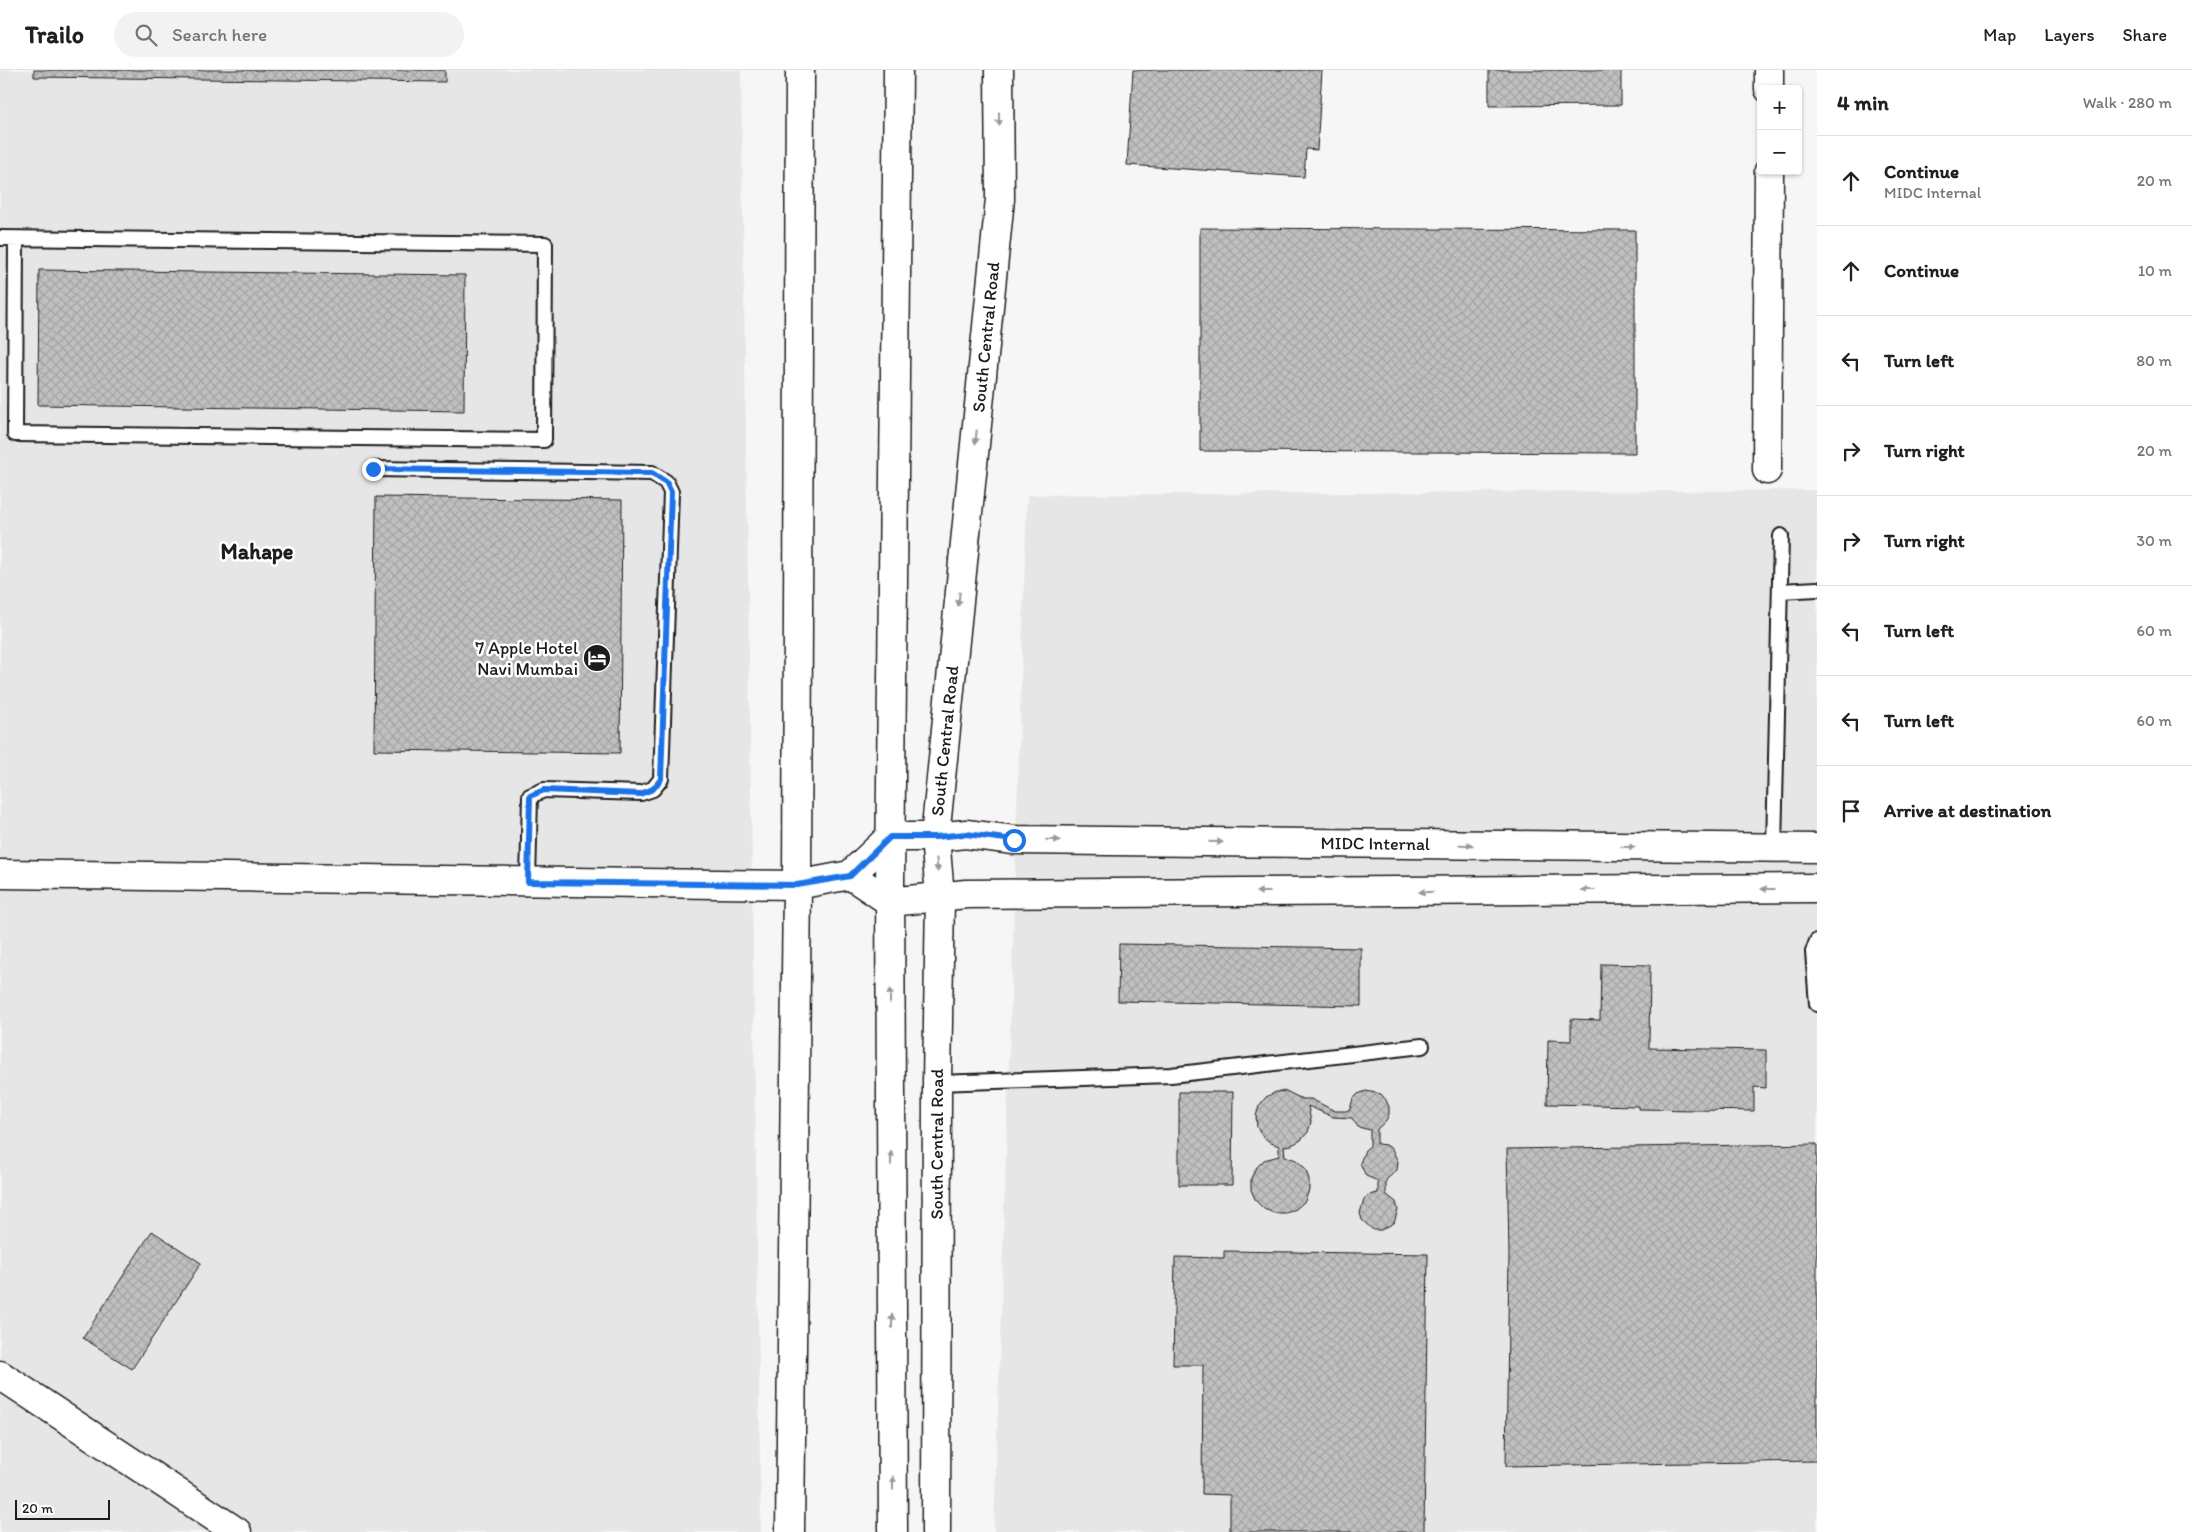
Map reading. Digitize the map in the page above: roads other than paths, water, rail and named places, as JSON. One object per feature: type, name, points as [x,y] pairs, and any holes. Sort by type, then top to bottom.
[{"type":"street","points":[[790,1532],[797,885],[800,70]]},
{"type":"street","points":[[893,1532],[890,837],[898,70]]},
{"type":"street","name":"South Central Road","points":[[936,1532],[936,1083],[940,896],[935,837],[1000,199],[999,70]]},
{"type":"street","points":[[1769,70],[1769,85]]},
{"type":"street","points":[[1767,470],[1769,175]]},
{"type":"street","name":"MIDC Internal","points":[[890,837],[935,837],[966,834],[1014,840],[1817,848]]},
{"type":"street","points":[[0,874],[797,885],[850,876],[890,837]]},
{"type":"street","points":[[850,876],[890,902],[966,894],[1817,888]]},
{"type":"street","points":[[0,1375],[237,1532]]},
{"type":"lane","points":[[0,238],[545,244],[544,440],[15,434],[16,239]]},
{"type":"lane","points":[[373,469],[652,473],[666,482],[671,492],[661,779],[653,789],[640,794],[544,790],[530,796],[528,882]]},
{"type":"lane","points":[[1774,848],[1781,536]]},
{"type":"lane","points":[[1780,592],[1817,589]]},
{"type":"lane","points":[[1817,941],[1813,952],[1817,1004]]},
{"type":"lane","points":[[936,1083],[1171,1074],[1422,1046]]},
{"type":"place","name":"7 Apple Hotel Navi Mumbai","points":[[597,658]]},
{"type":"district","name":"Mahape","points":[[257,551]]}]
